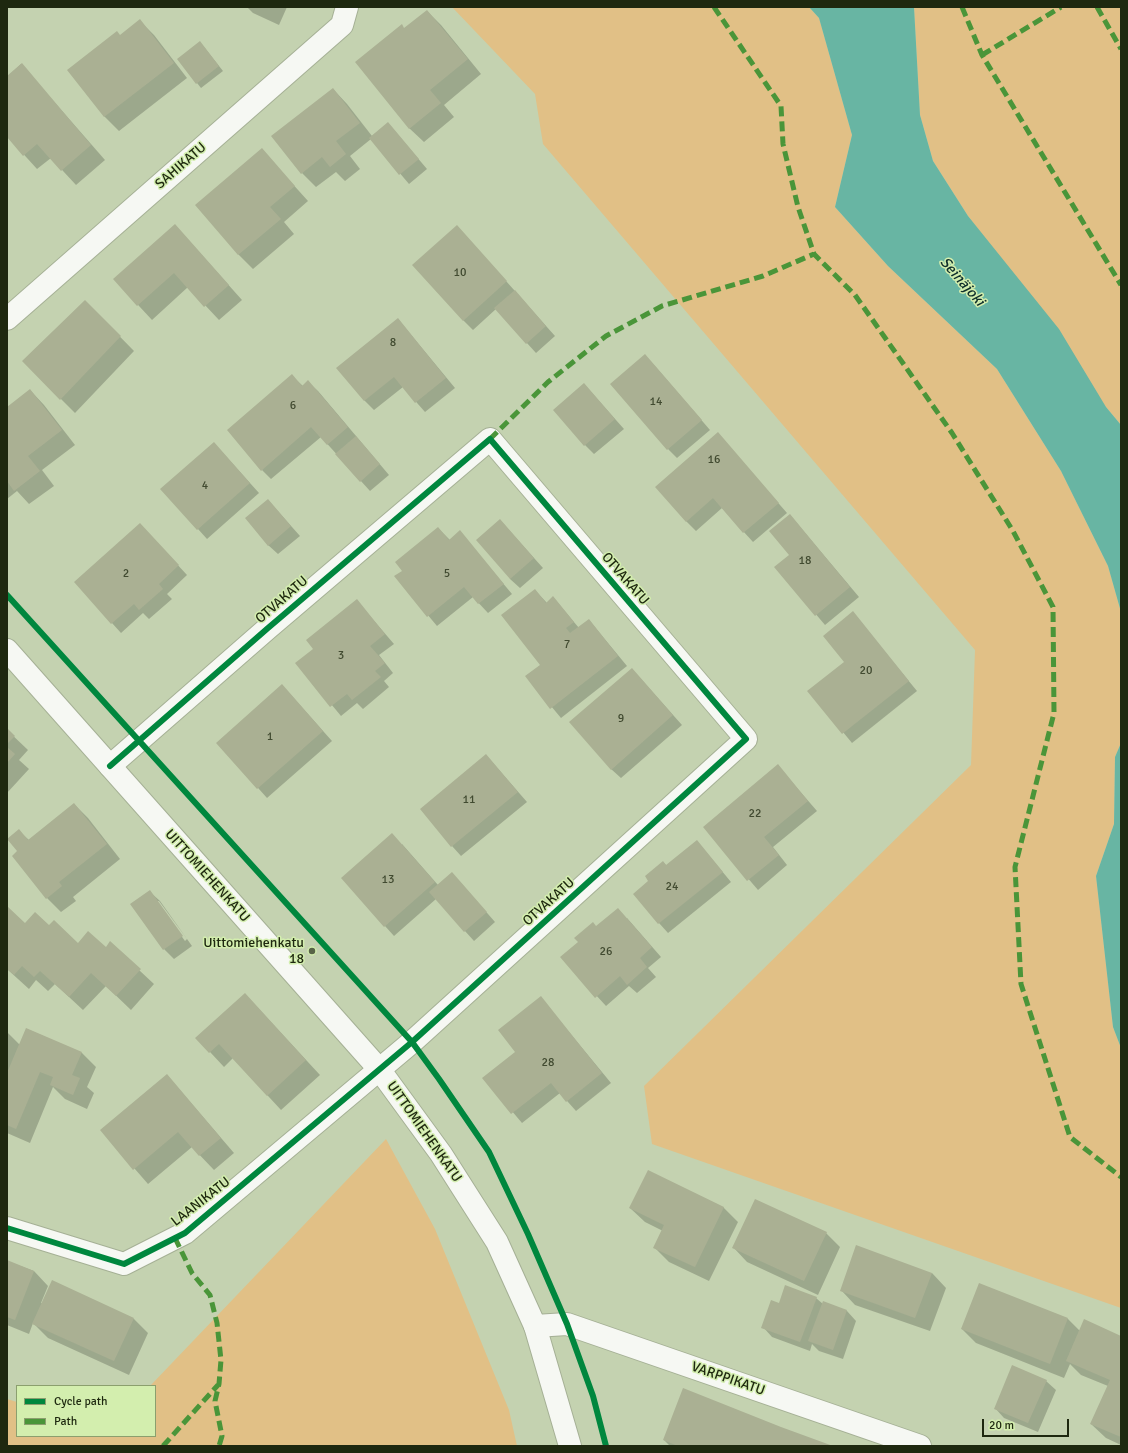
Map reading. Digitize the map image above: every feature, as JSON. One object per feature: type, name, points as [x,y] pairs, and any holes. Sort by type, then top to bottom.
[{"type":"street","name":"SAHIKATU","points":[[7,319],[342,24],[347,7]]},
{"type":"street","name":"OTVAKATU","points":[[110,766],[268,628],[490,439],[746,739],[424,1031],[379,1069]]},
{"type":"street","name":"UITTOMIEHENKATU","points":[[7,650],[379,1069],[441,1154],[497,1242],[535,1326],[570,1446]]},
{"type":"street","name":"LAANIKATU","points":[[7,1228],[124,1264],[185,1233],[379,1069]]},
{"type":"street","name":"VARPPIKATU","points":[[535,1326],[567,1324],[920,1446]]},
{"type":"shaded area","points":[[452,7],[809,7],[819,18],[852,135],[835,207],[888,266],[997,369],[1061,471],[1108,566],[1121,612],[1121,743],[1115,757],[1114,824],[1096,876],[1113,1027],[1121,1048],[1121,1308],[652,1144],[644,1086],[971,765],[975,650],[543,144],[535,94]]},
{"type":"shaded area","points":[[914,7],[1121,7],[1121,425],[1106,407],[968,216],[933,161],[920,115]]},
{"type":"shaded area","points":[[386,1139],[435,1229],[509,1410],[517,1446],[7,1446],[7,1399],[16,1402],[16,1437],[156,1437],[156,1385],[151,1385]]},
{"type":"water","name":"Seinäjoki","points":[[809,7],[914,7],[920,115],[933,161],[968,216],[1059,329],[1106,407],[1121,425],[1121,612],[1108,566],[1061,471],[997,369],[888,266],[835,207],[852,135],[819,18]]},
{"type":"water","points":[[1121,743],[1121,1048],[1113,1027],[1096,876],[1114,824],[1115,757]]},
{"type":"building","points":[[427,10],[468,59],[430,90],[441,103],[409,129],[355,62],[402,24],[404,28]]},
{"type":"building","points":[[140,19],[174,63],[104,117],[67,70],[117,31],[120,35]]},
{"type":"building","points":[[200,41],[219,66],[196,84],[177,59]]},
{"type":"building","points":[[22,63],[91,145],[61,171],[37,144],[23,156],[7,137],[7,76]]},
{"type":"building","points":[[333,88],[360,123],[336,141],[346,154],[330,167],[322,157],[301,174],[271,136]]},
{"type":"building","points":[[388,122],[419,159],[399,175],[369,138]]},
{"type":"building","points":[[262,148],[295,186],[270,207],[281,219],[238,255],[195,205]]},
{"type":"building","points":[[175,224],[229,285],[204,307],[174,273],[137,306],[113,279]]},
{"type":"building","points":[[457,225],[507,281],[463,321],[412,265]]},
{"type":"building","points":[[515,290],[546,326],[526,344],[494,308]]},
{"type":"building","points":[[85,300],[121,336],[60,400],[22,361]]},
{"type":"building","points":[[398,318],[446,378],[415,403],[394,377],[364,401],[336,368]]},
{"type":"building","points":[[645,354],[702,420],[667,450],[610,384]]},
{"type":"building","points":[[292,374],[302,386],[308,380],[348,427],[327,445],[311,427],[261,471],[227,430]]},
{"type":"building","points":[[584,383],[615,419],[584,446],[553,410]]},
{"type":"building","points":[[30,389],[62,430],[28,456],[40,471],[14,491],[7,481],[7,407]]},
{"type":"building","points":[[718,432],[779,503],[743,533],[713,498],[686,522],[655,487]]},
{"type":"building","points":[[356,436],[380,464],[360,482],[335,454]]},
{"type":"building","points":[[214,442],[250,483],[197,530],[160,489]]},
{"type":"building","points":[[268,499],[291,526],[268,546],[245,518]]},
{"type":"building","points":[[790,514],[850,587],[815,616],[774,567],[789,555],[769,531]]},
{"type":"building","points":[[500,519],[534,558],[510,579],[476,540]]},
{"type":"building","points":[[140,523],[179,565],[159,584],[163,589],[139,610],[134,604],[111,624],[74,582]]},
{"type":"building","points":[[438,527],[449,540],[460,530],[504,584],[478,604],[464,587],[427,617],[394,576],[402,571],[395,562]]},
{"type":"building","points":[[535,589],[546,603],[553,596],[574,622],[566,628],[570,633],[589,619],[618,656],[550,709],[525,676],[540,665],[501,615]]},
{"type":"building","points":[[357,599],[385,634],[370,646],[385,663],[375,671],[381,677],[352,700],[347,694],[330,707],[295,663],[313,649],[306,640]]},
{"type":"building","points":[[853,611],[909,681],[842,734],[807,691],[844,662],[823,636]]},
{"type":"building","points":[[632,668],[673,715],[611,770],[569,722]]},
{"type":"building","points":[[282,684],[323,731],[257,789],[216,743]]},
{"type":"building","points":[[7,728],[15,736],[7,744]]},
{"type":"building","points":[[7,747],[15,754],[7,763]]},
{"type":"building","points":[[486,754],[518,792],[451,847],[420,809]]},
{"type":"building","points":[[778,764],[808,801],[764,837],[779,855],[747,881],[703,827]]},
{"type":"building","points":[[74,803],[107,844],[59,882],[62,886],[46,899],[12,856],[17,851],[7,839],[19,829],[28,840]]},
{"type":"building","points":[[392,833],[435,882],[384,927],[341,878]]},
{"type":"building","points":[[697,840],[723,872],[658,924],[633,894],[648,881],[645,876],[663,861],[666,865]]},
{"type":"building","points":[[452,872],[487,912],[464,932],[429,892]]},
{"type":"building","points":[[150,890],[183,936],[163,950],[130,904]]},
{"type":"building","points":[[7,906],[25,923],[35,912],[49,925],[54,920],[78,943],[88,931],[106,947],[110,941],[141,969],[116,996],[91,973],[69,997],[40,971],[34,977],[22,966],[14,975],[7,969]]},
{"type":"building","points":[[618,908],[652,947],[640,958],[647,967],[627,985],[620,976],[595,998],[560,957],[578,942],[574,938],[593,922],[596,926]]},
{"type":"building","points":[[245,993],[306,1060],[267,1096],[219,1044],[209,1053],[195,1038]]},
{"type":"building","points":[[541,996],[602,1073],[566,1102],[551,1083],[511,1114],[482,1078],[515,1052],[498,1030]]},
{"type":"building","points":[[26,1028],[82,1052],[72,1075],[80,1078],[73,1095],[50,1085],[53,1077],[40,1072],[16,1129],[7,1125],[7,1073]]},
{"type":"building","points":[[167,1074],[221,1138],[199,1156],[178,1132],[133,1170],[100,1130]]},
{"type":"building","points":[[648,1170],[724,1207],[695,1267],[653,1248],[664,1225],[629,1208]]},
{"type":"building","points":[[755,1199],[827,1232],[804,1281],[732,1248]]},
{"type":"building","points":[[856,1245],[932,1273],[915,1318],[840,1291]]},
{"type":"building","points":[[7,1260],[34,1271],[15,1320],[7,1317]]},
{"type":"building","points":[[52,1280],[134,1318],[114,1361],[32,1324]]},
{"type":"building","points":[[979,1283],[1068,1318],[1050,1364],[961,1329]]},
{"type":"building","points":[[785,1285],[817,1297],[800,1342],[761,1328],[771,1300],[779,1303]]},
{"type":"building","points":[[823,1301],[847,1310],[833,1350],[808,1341]]},
{"type":"building","points":[[1084,1319],[1121,1336],[1121,1437],[1090,1424],[1110,1380],[1066,1361]]},
{"type":"building","points":[[1012,1365],[1047,1380],[1028,1423],[994,1409]]},
{"type":"building","points":[[683,1388],[833,1446],[678,1446],[663,1440]]},
{"type":"marked path","points":[[714,7],[781,106],[783,144],[798,207],[814,254],[855,295],[952,433],[1013,531],[1053,607],[1054,713],[1015,867],[1021,984],[1070,1137],[1121,1177]]},
{"type":"marked path","points":[[962,7],[982,55],[1121,285]]},
{"type":"marked path","points":[[982,55],[1061,7]]},
{"type":"marked path","points":[[1097,7],[1121,49]]},
{"type":"marked path","points":[[490,439],[548,382],[606,336],[662,306],[763,276],[814,254]]},
{"type":"marked path","points":[[175,1238],[192,1273],[210,1295],[217,1323],[221,1360],[219,1384],[215,1401],[222,1436],[219,1446]]},
{"type":"marked path","points":[[163,1446],[218,1385]]},
{"type":"cycle path","points":[[7,1228],[124,1264],[185,1233],[412,1042],[746,739],[490,439],[268,628],[110,766]]},
{"type":"cycle path","points":[[7,595],[412,1042],[439,1079],[489,1152],[528,1234],[567,1324],[593,1396],[606,1446]]},
{"type":"place","name":"Uittomiehenkatu 18","points":[[312,951]]}]
